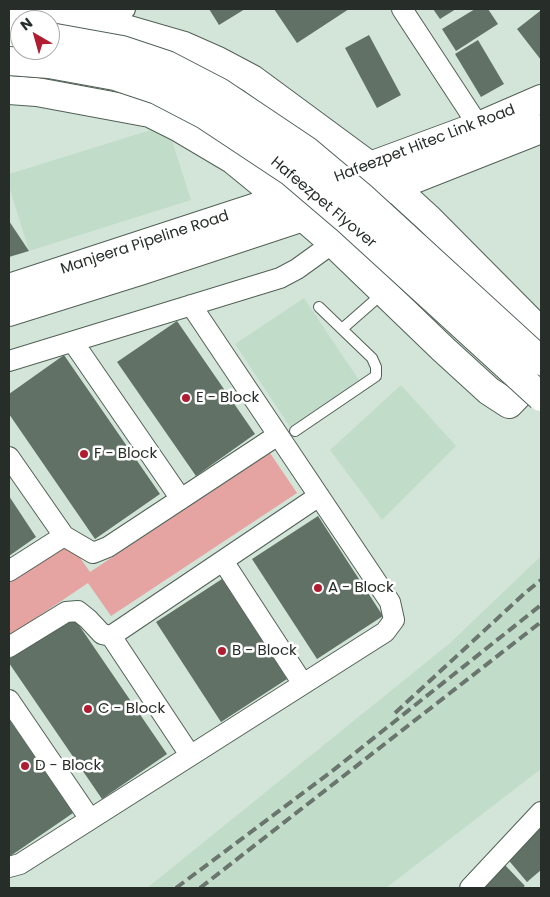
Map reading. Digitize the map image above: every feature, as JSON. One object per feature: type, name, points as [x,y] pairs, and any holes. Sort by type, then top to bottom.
[{"type":"main road","points":[[9,14],[116,16],[218,61],[252,79],[370,166]]},
{"type":"main road","name":"Hafeezpet Flyover","points":[[60,40],[122,50],[167,65],[219,92],[307,151],[335,174],[541,361]]},
{"type":"main road","name":"Hafeezpet Flyover","points":[[9,61],[49,64],[116,76],[156,90],[205,115],[291,172],[541,397]]},
{"type":"main road","points":[[9,90],[37,92],[150,113],[178,127],[232,159],[303,217],[483,385],[509,404],[541,371]]},
{"type":"main road","name":"Hafeezpet Hitec Link Road","points":[[281,199],[481,125],[541,99]]},
{"type":"main road","name":"Manjeera Pipeline Road","points":[[9,312],[394,187],[541,129]]},
{"type":"main road","points":[[394,187],[429,219],[541,332]]},
{"type":"main road","name":"Manjeera Pipeline Road","points":[[9,288],[281,199]]},
{"type":"street","points":[[402,9],[478,125],[481,125]]},
{"type":"street","points":[[9,362],[280,278],[297,269],[333,243]]},
{"type":"street","points":[[9,867],[20,864],[385,632],[394,620],[390,602],[319,496],[286,433],[191,305]]},
{"type":"street","points":[[73,342],[181,499]]},
{"type":"street","points":[[9,457],[64,536],[93,553],[108,547],[286,433]]},
{"type":"street","points":[[111,636],[319,496]]},
{"type":"street","points":[[9,572],[64,536]]},
{"type":"street","points":[[223,561],[303,684]]},
{"type":"street","points":[[9,647],[66,612],[78,611],[102,634],[111,636],[190,755]]},
{"type":"street","points":[[9,700],[90,820]]},
{"type":"street","points":[[470,888],[541,812]]},
{"type":"lane","points":[[342,329],[384,292]]},
{"type":"lane","points":[[286,433],[376,376],[376,367],[372,358],[319,307]]},
{"type":"shaded area","points":[[167,125],[191,200],[29,251],[9,186],[9,174]]},
{"type":"shaded area","points":[[304,298],[359,380],[290,427],[235,344]]},
{"type":"shaded area","points":[[401,385],[456,446],[382,520],[330,450]]},
{"type":"shaded area","points":[[270,453],[297,493],[111,616],[88,583],[9,636],[9,582],[69,542],[90,572]]},
{"type":"shaded area","points":[[541,556],[541,769],[386,888],[147,888],[450,643]]},
{"type":"building","points":[[209,9],[245,9],[219,25]]},
{"type":"building","points":[[274,9],[349,9],[297,43]]},
{"type":"building","points":[[433,9],[456,9],[440,19]]},
{"type":"building","points":[[475,9],[488,9],[498,24],[456,51],[442,29]]},
{"type":"building","points":[[541,12],[541,60],[517,29]]},
{"type":"building","points":[[369,35],[401,95],[377,108],[345,48]]},
{"type":"building","points":[[478,40],[504,84],[481,97],[455,54]]},
{"type":"building","points":[[9,221],[29,251],[9,257]]},
{"type":"building","name":"E - Block","points":[[177,321],[255,434],[196,476],[117,362]]},
{"type":"building","name":"F - Block","points":[[64,355],[160,494],[95,539],[9,414],[9,394]]},
{"type":"building","points":[[9,496],[36,537],[9,556]]},
{"type":"building","name":"A - Block","points":[[318,516],[383,616],[317,659],[252,559]]},
{"type":"building","name":"B - Block","points":[[222,579],[287,679],[221,722],[156,622]]},
{"type":"building","name":"C - Block","points":[[72,615],[167,754],[102,799],[9,663],[9,659]]},
{"type":"building","name":"D - Block","points":[[9,719],[73,813],[9,857]]},
{"type":"building","points":[[541,825],[541,870],[527,882],[505,856]]},
{"type":"building","points":[[504,864],[525,886],[522,888],[478,888]]},
{"type":"railway","points":[[395,713],[541,580]]},
{"type":"railway","points":[[176,888],[331,772],[541,605]]},
{"type":"railway","points":[[200,888],[541,622]]},
{"type":"place","name":"E - Block","points":[[186,398]]},
{"type":"place","name":"F - Block","points":[[84,454]]},
{"type":"place","name":"A - Block","points":[[318,588]]},
{"type":"place","name":"B - Block","points":[[222,651]]},
{"type":"place","name":"C - Block","points":[[88,709]]},
{"type":"place","name":"D - Block","points":[[25,766]]}]
